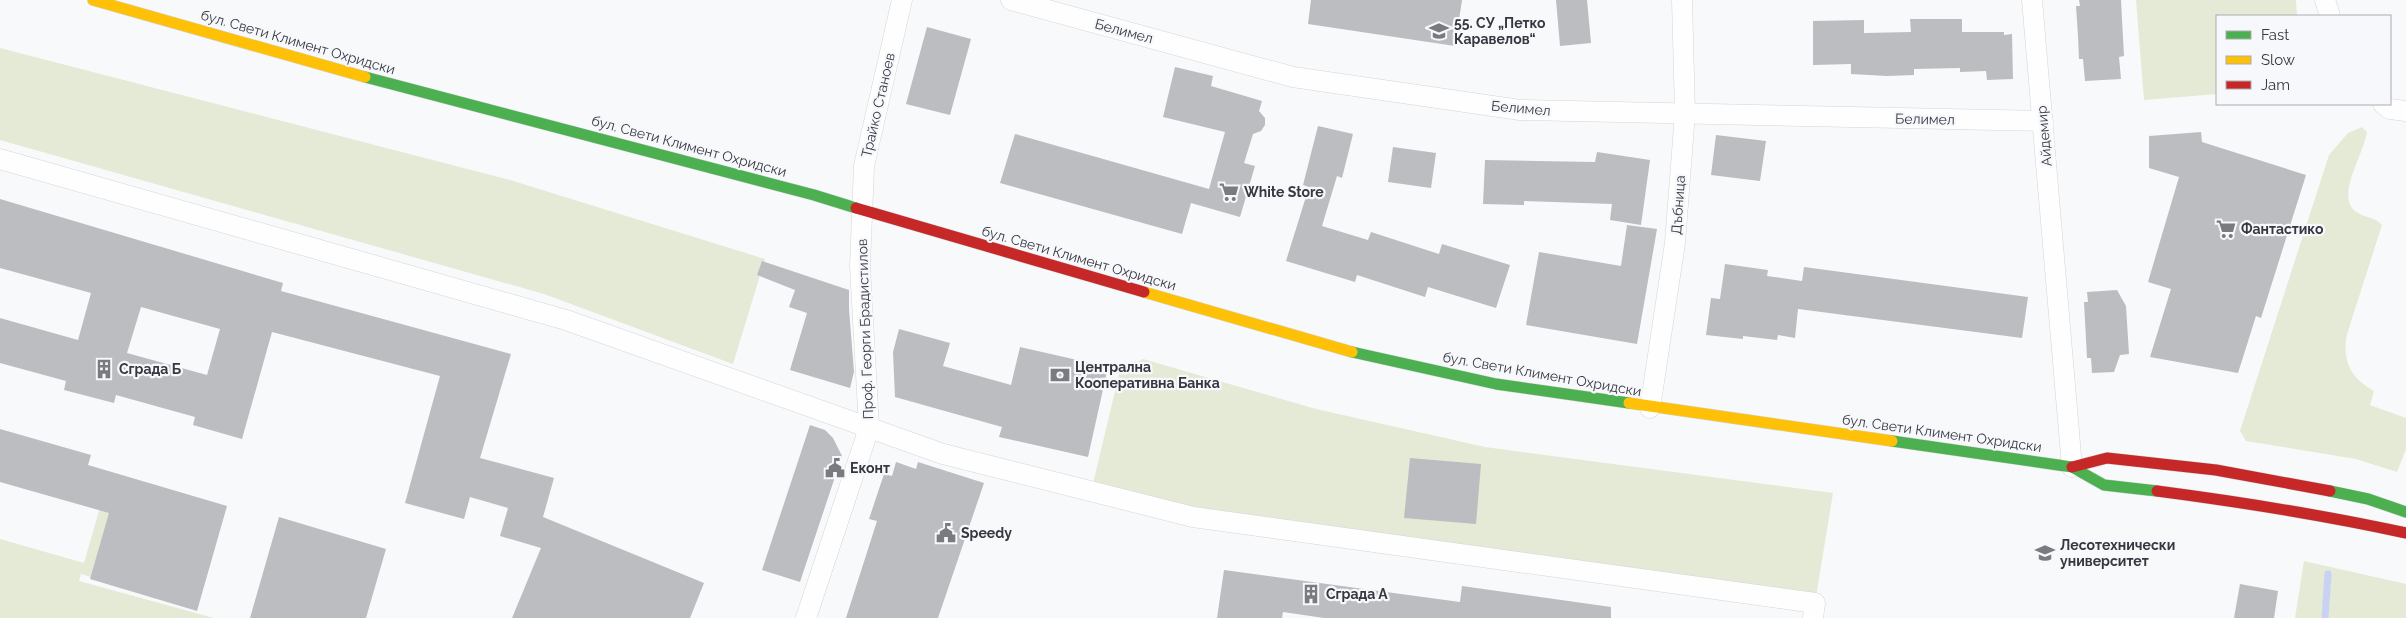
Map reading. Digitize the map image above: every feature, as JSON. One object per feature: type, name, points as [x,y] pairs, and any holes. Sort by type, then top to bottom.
[{"type":"main road","name":"бул. Свети Климент Охридски","points":[[93,0],[363,76],[814,195],[1357,353],[1496,384],[1650,408],[2072,467],[2104,485],[2256,504],[2318,514],[2406,533]]},
{"type":"main road","name":"бул. Свети Климент Охридски","points":[[2072,467],[2107,458],[2216,470],[2312,487],[2368,500],[2406,512]]},
{"type":"street","name":"Трайко Станоев","points":[[862,210],[864,166],[902,0]]},
{"type":"street","name":"Белимел","points":[[1011,0],[1293,77],[1520,110],[2043,121]]},
{"type":"street","name":"Дъбница","points":[[1650,408],[1675,243],[1685,113],[1682,0]]},
{"type":"street","name":"Айдемир","points":[[2032,0],[2072,467]]},
{"type":"street","points":[[2325,0],[2330,15]]},
{"type":"street","points":[[2384,105],[2390,109],[2406,111]]},
{"type":"street","points":[[0,159],[566,320],[943,454],[1193,517],[1815,603],[1813,618]]},
{"type":"street","name":"Проф. Георги Брадистилов","points":[[806,618],[869,428],[860,266],[862,210]]},
{"type":"green space","points":[[2136,0],[2296,0],[2297,15],[2216,15],[2216,94],[2144,100]]},
{"type":"green space","points":[[0,48],[510,180],[765,259],[733,364],[544,294],[0,140]]},
{"type":"green space","points":[[2362,127],[2367,132],[2350,182],[2349,200],[2355,211],[2382,225],[2347,334],[2346,352],[2347,360],[2354,374],[2374,391],[2370,405],[2406,418],[2406,449],[2397,472],[2356,459],[2246,441],[2240,431],[2329,155],[2348,133]]},
{"type":"green space","points":[[1143,359],[1316,409],[1485,447],[1833,493],[1815,603],[1091,492],[1120,370]]},
{"type":"green space","points":[[109,476],[192,607],[81,574],[79,581],[214,618],[0,618],[0,539],[84,563]]},
{"type":"green space","points":[[2304,561],[2406,584],[2406,618],[2295,618]]},
{"type":"building","points":[[1311,0],[1462,0],[1455,46],[1308,24]]},
{"type":"building","points":[[1556,0],[1587,0],[1591,43],[1560,46]]},
{"type":"building","points":[[2079,0],[2121,0],[2124,56],[2119,57],[2121,79],[2085,81],[2083,59],[2079,59],[2076,6],[2080,6]]},
{"type":"building","points":[[1910,19],[1962,19],[1962,32],[2004,32],[2004,35],[2012,34],[2013,79],[1987,80],[1986,71],[1960,72],[1960,68],[1914,69],[1914,75],[1887,76],[1851,74],[1851,64],[1813,65],[1813,21],[1864,20],[1864,33],[1911,32]]},
{"type":"building","points":[[927,27],[971,39],[950,115],[906,104]]},
{"type":"building","points":[[1175,67],[1213,76],[1211,86],[1262,101],[1259,111],[1265,118],[1265,125],[1261,131],[1253,134],[1244,163],[1255,166],[1240,217],[1191,203],[1182,234],[1000,183],[1015,134],[1209,189],[1225,132],[1163,117]]},
{"type":"building","points":[[1318,126],[1353,134],[1342,178],[1337,176],[1322,226],[1368,240],[1371,232],[1439,254],[1442,244],[1510,265],[1496,308],[1428,287],[1425,297],[1357,275],[1355,282],[1286,261],[1309,187],[1303,185]]},
{"type":"building","name":"Фантастико","points":[[2201,132],[2202,142],[2306,175],[2261,318],[2256,316],[2238,373],[2150,357],[2171,289],[2148,282],[2179,177],[2149,168],[2149,136]]},
{"type":"building","points":[[1716,135],[1766,141],[1760,181],[1711,175]]},
{"type":"building","points":[[1393,147],[1436,153],[1431,188],[1388,182]]},
{"type":"building","points":[[1597,152],[1650,160],[1641,225],[1610,220],[1612,204],[1524,201],[1524,205],[1483,204],[1485,160],[1595,162]]},
{"type":"building","name":"Сграда Б","points":[[0,199],[283,283],[281,291],[511,354],[480,458],[554,478],[543,517],[704,583],[690,618],[512,618],[541,548],[500,536],[508,508],[470,497],[464,519],[405,503],[440,376],[272,332],[242,439],[193,425],[195,417],[116,395],[114,403],[64,390],[66,381],[0,363],[0,318],[78,340],[91,293],[0,268]],"holes":[[[141,307],[220,329],[207,375],[127,353]]]},
{"type":"building","points":[[1627,225],[1657,229],[1637,344],[1526,325],[1539,252],[1621,266]]},
{"type":"building","points":[[762,261],[849,290],[854,372],[850,388],[790,370],[807,313],[789,307],[795,290],[757,275]]},
{"type":"building","points":[[1725,264],[1768,270],[1767,276],[1802,281],[1804,267],[2028,297],[2022,338],[1798,309],[1795,338],[1778,335],[1777,340],[1743,336],[1743,339],[1706,335],[1711,298],[1720,299]]},
{"type":"building","points":[[2117,290],[2126,306],[2129,354],[2120,355],[2114,372],[2092,373],[2091,358],[2087,358],[2084,302],[2088,302],[2087,292]]},
{"type":"building","points":[[899,329],[950,343],[943,366],[1011,385],[1020,347],[1108,367],[1088,457],[999,437],[1002,427],[895,397],[893,352]]},
{"type":"building","points":[[810,425],[825,430],[833,438],[842,456],[800,582],[762,570]]},
{"type":"building","points":[[0,429],[91,455],[88,465],[227,506],[197,611],[90,579],[109,513],[0,482]]},
{"type":"building","points":[[1410,458],[1481,464],[1476,524],[1404,518]]},
{"type":"building","points":[[896,462],[916,469],[918,462],[984,483],[938,618],[846,618],[877,521],[869,519],[884,474],[892,476]]},
{"type":"building","points":[[279,517],[386,549],[366,618],[250,618]]},
{"type":"building","name":"Сграда А","points":[[1224,570],[1460,602],[1462,586],[1611,607],[1611,618],[1324,618],[1283,612],[1282,618],[1217,618]]},
{"type":"building","points":[[2240,584],[2278,591],[2274,618],[2234,618]]},
{"type":"waterway","points":[[2325,618],[2328,574]]},
{"type":"traffic: fast","points":[[365,77],[814,195],[856,208]]},
{"type":"traffic: fast","points":[[1352,352],[1496,384],[1629,403]]},
{"type":"traffic: fast","points":[[1892,441],[2072,467],[2104,485],[2157,491]]},
{"type":"traffic: fast","points":[[2330,491],[2368,499],[2406,512]]},
{"type":"traffic: slow","points":[[93,0],[365,77]]},
{"type":"traffic: slow","points":[[1144,292],[1352,352]]},
{"type":"traffic: slow","points":[[1629,403],[1892,441]]},
{"type":"traffic: jam","points":[[856,208],[1144,292]]},
{"type":"traffic: jam","points":[[2072,467],[2107,458],[2216,470],[2330,491]]},
{"type":"traffic: jam","points":[[2157,491],[2282,509],[2406,533]]},
{"type":"place","name":"55. СУ „Петко Каравелов“","points":[[1439,31]]},
{"type":"place","name":"White Store","points":[[1229,192]]},
{"type":"place","name":"Фантастико","points":[[2226,229]]},
{"type":"place","name":"Сграда Б","points":[[104,369]]},
{"type":"place","name":"Централна Кооперативна Банка","points":[[1060,375]]},
{"type":"place","name":"Еконт","points":[[835,468]]},
{"type":"place","name":"Speedy","points":[[946,533]]},
{"type":"place","name":"Лесотехнически университет","points":[[2045,553]]},
{"type":"place","name":"Сграда А","points":[[1311,594]]}]
